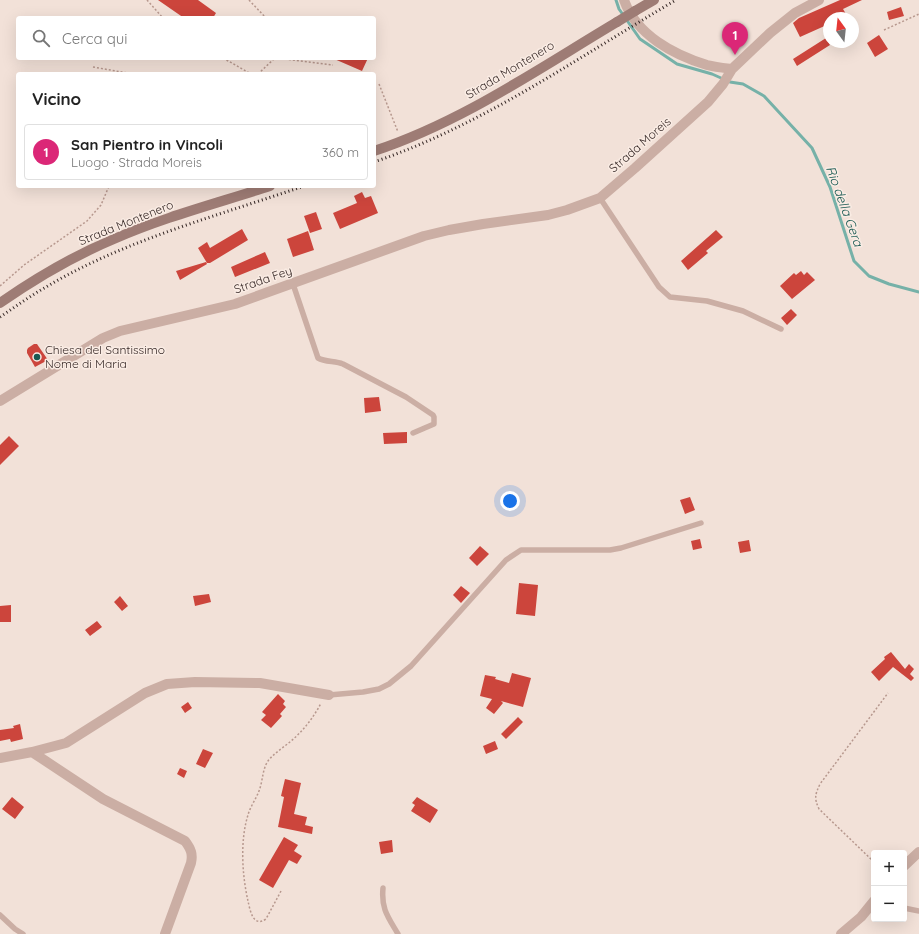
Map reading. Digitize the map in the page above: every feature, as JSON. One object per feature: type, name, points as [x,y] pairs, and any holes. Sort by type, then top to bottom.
[{"type":"main road","name":"Strada Montenero","points":[[376,150],[442,124],[489,100],[654,0]]},
{"type":"main road","name":"Strada Montenero","points":[[0,303],[46,273],[114,239],[158,222],[264,188]]},
{"type":"street","points":[[624,0],[633,19],[643,30],[664,46],[707,65],[728,77]]},
{"type":"street","name":"Strada Moreis","points":[[548,215],[600,198],[708,102],[728,77],[770,33],[795,13],[819,0]]},
{"type":"street","name":"Strada Fey","points":[[0,401],[103,338],[120,331],[235,304],[424,236],[483,224],[548,215]]},
{"type":"street","points":[[0,758],[32,752],[66,743],[145,693],[167,684],[195,682],[260,683],[327,694]]},
{"type":"street","points":[[32,752],[103,799],[185,841],[190,848],[192,855],[191,863],[165,934]]},
{"type":"street","points":[[907,863],[919,852]]},
{"type":"street","points":[[841,934],[861,917],[871,904]]},
{"type":"lane","points":[[600,198],[659,287],[670,297],[707,301],[743,311],[781,329]]},
{"type":"lane","points":[[293,284],[318,358],[343,364],[406,397],[433,415],[434,424],[413,433]]},
{"type":"lane","points":[[327,694],[363,692],[379,689],[396,679],[411,666],[506,560],[516,552],[521,550],[610,550],[621,548],[701,523]]},
{"type":"lane","points":[[383,888],[382,897],[385,912],[398,934]]},
{"type":"lane","points":[[907,909],[919,911]]},
{"type":"lane","points":[[0,915],[15,929],[23,934]]},
{"type":"path","points":[[147,0],[161,16]]},
{"type":"path","points":[[249,0],[264,16]]},
{"type":"path","points":[[884,30],[919,14]]},
{"type":"path","points":[[226,60],[248,72]]},
{"type":"path","points":[[260,72],[274,60]]},
{"type":"path","points":[[292,60],[333,65]]},
{"type":"path","points":[[93,67],[122,72]]},
{"type":"path","points":[[379,84],[401,141]]},
{"type":"path","points":[[0,286],[24,265],[87,221],[101,205],[107,188]]},
{"type":"path","points":[[871,859],[819,809],[815,794],[820,784],[888,693]]},
{"type":"path","points":[[281,891],[266,919],[258,922],[254,920],[250,911],[247,897],[242,860],[247,818],[259,791],[268,761],[302,731],[318,710],[327,694]]},
{"type":"building","points":[[158,0],[198,0],[216,13],[214,16],[181,16]]},
{"type":"building","points":[[840,0],[862,0],[843,9],[845,12],[823,12],[823,27],[800,37],[793,23],[799,18]]},
{"type":"building","points":[[901,7],[904,16],[889,20],[887,12]]},
{"type":"building","points":[[879,35],[888,49],[875,57],[867,43]]},
{"type":"building","points":[[823,40],[823,48],[825,48],[797,66],[793,59]]},
{"type":"building","points":[[337,60],[367,60],[362,71]]},
{"type":"building","points":[[362,192],[365,198],[371,196],[378,213],[340,229],[333,213],[357,203],[354,196]]},
{"type":"building","points":[[316,212],[322,229],[310,233],[304,216]]},
{"type":"building","points":[[242,229],[248,240],[210,263],[207,263],[198,248],[207,242],[210,248]]},
{"type":"building","points":[[716,230],[723,237],[706,251],[708,253],[688,270],[681,261]]},
{"type":"building","points":[[308,231],[314,250],[293,257],[287,239]]},
{"type":"building","points":[[265,252],[270,263],[235,277],[231,267]]},
{"type":"building","points":[[206,262],[207,264],[180,280],[176,271]]},
{"type":"building","points":[[801,271],[804,275],[807,272],[815,280],[792,299],[780,286],[794,273],[796,275]]},
{"type":"building","points":[[791,309],[797,315],[787,325],[781,318]]},
{"type":"building","name":"Chiesa del Santissimo Nome di Maria","points":[[34,344],[37,344],[48,360],[35,367],[27,353],[28,348]]},
{"type":"building","points":[[379,397],[381,411],[365,413],[364,398]]},
{"type":"building","points":[[407,432],[407,443],[384,444],[383,433]]},
{"type":"building","points":[[9,436],[19,446],[0,465],[0,445]]},
{"type":"building","points":[[690,497],[695,510],[685,514],[680,500]]},
{"type":"building","points":[[700,539],[702,548],[693,550],[691,541]]},
{"type":"building","points":[[749,540],[751,551],[740,553],[738,542]]},
{"type":"building","points":[[480,546],[489,554],[477,566],[469,558]]},
{"type":"building","points":[[519,583],[538,585],[535,616],[516,614]]},
{"type":"building","points":[[461,586],[470,593],[461,603],[453,595]]},
{"type":"building","points":[[209,594],[211,602],[195,606],[193,596]]},
{"type":"building","points":[[120,596],[128,606],[122,611],[114,602]]},
{"type":"building","points":[[11,605],[11,622],[0,622],[0,606]]},
{"type":"building","points":[[97,621],[102,627],[90,636],[85,630]]},
{"type":"building","points":[[891,652],[905,669],[909,664],[914,669],[910,674],[914,678],[911,681],[893,667],[879,681],[871,672],[885,659],[884,657]]},
{"type":"building","points":[[512,673],[531,678],[523,707],[501,701],[503,703],[494,714],[486,708],[492,699],[480,696],[485,675],[496,677],[495,679],[509,683]]},
{"type":"building","points":[[278,694],[285,701],[283,704],[286,707],[280,714],[282,716],[271,728],[261,720],[266,715],[262,712]]},
{"type":"building","points":[[188,702],[192,708],[185,713],[181,707]]},
{"type":"building","points":[[518,717],[523,722],[506,739],[501,734]]},
{"type":"building","points":[[20,724],[23,739],[11,742],[10,739],[0,741],[0,730],[14,728],[13,726]]},
{"type":"building","points":[[495,741],[498,749],[486,754],[483,746]]},
{"type":"building","points":[[203,749],[213,753],[205,768],[196,764]]},
{"type":"building","points":[[180,768],[187,771],[184,778],[177,774]]},
{"type":"building","points":[[285,779],[301,783],[294,814],[307,817],[305,825],[313,827],[312,834],[278,827],[284,797],[281,796]]},
{"type":"building","points":[[12,797],[24,807],[15,819],[2,809]]},
{"type":"building","points":[[417,797],[438,810],[430,823],[411,811],[415,805],[412,803]]},
{"type":"building","points":[[284,837],[298,845],[294,851],[302,856],[297,864],[289,860],[273,888],[259,880]]},
{"type":"building","points":[[392,840],[393,852],[381,854],[379,842]]},
{"type":"waterway","name":"Rio della Gera","points":[[616,0],[619,9],[640,39],[677,64],[712,74],[730,82],[743,84],[764,96],[812,148],[830,187],[854,261],[869,276],[889,284],[919,292]]},
{"type":"railway","points":[[376,161],[414,147],[491,110],[529,89],[676,0]]},
{"type":"railway","points":[[0,317],[28,298],[76,270],[139,242],[298,188]]},
{"type":"place","name":"San Pientro in Vincoli","points":[[735,55]]},
{"type":"place","name":"Chiesa del Santissimo Nome di Maria","points":[[37,357]]}]
